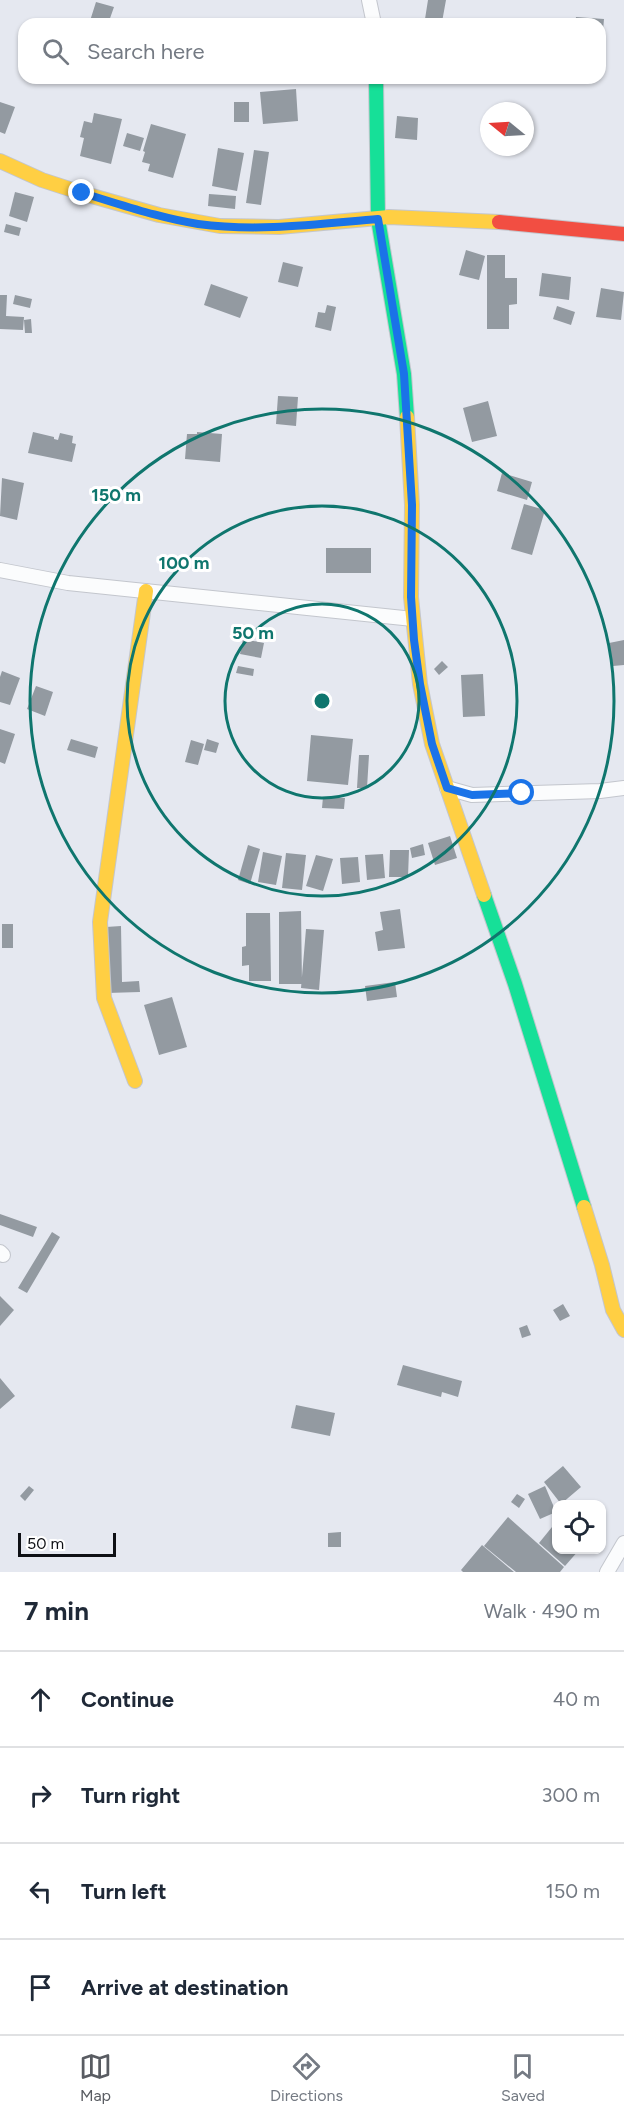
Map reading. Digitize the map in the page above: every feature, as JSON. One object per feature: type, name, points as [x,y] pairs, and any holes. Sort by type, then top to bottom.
[{"type":"street","points":[[369,0],[373,18]]},
{"type":"street","points":[[376,84],[378,219],[404,374],[412,505],[413,619],[420,684],[430,734],[447,788],[515,984],[602,1265],[613,1311],[624,1330]]},
{"type":"street","points":[[0,161],[26,174],[82,193],[147,212],[196,223],[235,227],[294,226],[410,217],[510,223],[624,234]]},
{"type":"street","points":[[0,570],[68,583],[413,619]]},
{"type":"street","points":[[135,1081],[104,998],[100,922],[146,591]]},
{"type":"street","points":[[447,788],[472,795],[600,792],[624,788]]},
{"type":"street","points":[[607,1572],[624,1543]]},
{"type":"building","points":[[428,0],[446,0],[443,18],[425,18]]},
{"type":"building","points":[[96,2],[114,7],[110,18],[91,18]]},
{"type":"building","points":[[296,89],[298,121],[263,124],[260,92]]},
{"type":"building","points":[[0,102],[15,107],[5,134],[0,132]]},
{"type":"building","points":[[234,102],[249,102],[249,122],[234,122]]},
{"type":"building","points":[[94,113],[122,119],[111,164],[80,156],[84,138],[80,137],[84,121],[92,123]]},
{"type":"building","points":[[397,116],[418,118],[417,140],[395,138]]},
{"type":"building","points":[[151,124],[186,134],[173,178],[148,171],[150,164],[142,162]]},
{"type":"building","points":[[127,133],[144,138],[140,151],[123,146]]},
{"type":"building","points":[[218,148],[244,153],[237,191],[212,186]]},
{"type":"building","points":[[254,150],[269,152],[261,205],[246,203]]},
{"type":"building","points":[[15,192],[34,197],[27,222],[9,216]]},
{"type":"building","points":[[209,194],[236,196],[235,209],[208,206]]},
{"type":"building","points":[[6,224],[21,228],[19,236],[4,232]]},
{"type":"building","points":[[466,250],[485,256],[479,280],[459,275]]},
{"type":"building","points":[[487,255],[505,255],[505,278],[517,278],[517,304],[509,305],[509,329],[487,329]]},
{"type":"building","points":[[283,262],[303,267],[298,287],[278,282]]},
{"type":"building","points":[[542,273],[571,277],[569,300],[539,296]]},
{"type":"building","points":[[211,284],[248,297],[240,318],[204,305]]},
{"type":"building","points":[[601,288],[624,292],[621,320],[596,317]]},
{"type":"building","points":[[0,295],[7,295],[6,316],[24,317],[23,330],[0,329]]},
{"type":"building","points":[[15,295],[32,299],[30,308],[13,304]]},
{"type":"building","points":[[327,305],[336,307],[331,331],[315,327],[318,312],[325,313]]},
{"type":"building","points":[[557,306],[575,312],[571,325],[553,319]]},
{"type":"building","points":[[31,319],[32,333],[25,333],[24,320]]},
{"type":"building","points":[[278,396],[298,397],[296,426],[276,424]]},
{"type":"building","points":[[488,401],[497,436],[472,442],[463,408]]},
{"type":"building","points":[[33,432],[58,440],[60,433],[73,436],[72,443],[76,444],[72,462],[28,453]]},
{"type":"building","points":[[197,432],[222,434],[220,462],[185,459],[187,434],[197,434]]},
{"type":"building","points":[[502,473],[532,482],[527,500],[497,491]]},
{"type":"building","points":[[2,478],[24,483],[17,520],[0,516]]},
{"type":"building","points":[[524,504],[545,510],[532,555],[511,549]]},
{"type":"building","points":[[326,548],[371,548],[371,573],[326,573]]},
{"type":"building","points":[[243,639],[264,643],[261,658],[240,654]]},
{"type":"building","points":[[624,640],[624,665],[613,666],[609,643]]},
{"type":"building","points":[[442,661],[448,667],[439,675],[434,669]]},
{"type":"building","points":[[238,666],[254,669],[253,676],[236,673]]},
{"type":"building","points":[[2,671],[20,678],[10,705],[0,702]]},
{"type":"building","points":[[483,674],[485,716],[463,717],[461,675]]},
{"type":"building","points":[[36,686],[53,692],[45,716],[27,709]]},
{"type":"building","points":[[0,729],[15,734],[5,764],[0,762]]},
{"type":"building","points":[[311,735],[353,739],[348,785],[307,781]]},
{"type":"building","points":[[71,739],[98,747],[95,758],[67,750]]},
{"type":"building","points":[[207,739],[219,743],[216,753],[204,750]]},
{"type":"building","points":[[191,740],[204,744],[198,765],[185,762]]},
{"type":"building","points":[[359,755],[369,755],[367,788],[357,788]]},
{"type":"building","points":[[323,797],[345,798],[344,809],[322,808]]},
{"type":"building","points":[[450,836],[457,858],[435,865],[428,843]]},
{"type":"building","points":[[423,844],[425,855],[412,858],[410,848]]},
{"type":"building","points":[[248,845],[260,849],[250,884],[238,880]]},
{"type":"building","points":[[390,850],[409,850],[408,877],[389,877]]},
{"type":"building","points":[[263,852],[282,856],[276,885],[258,882]]},
{"type":"building","points":[[286,853],[306,855],[302,890],[282,888]]},
{"type":"building","points":[[383,854],[385,878],[367,880],[365,855]]},
{"type":"building","points":[[316,855],[333,859],[323,891],[306,886]]},
{"type":"building","points":[[358,857],[360,882],[342,884],[340,858]]},
{"type":"building","points":[[400,909],[405,948],[378,951],[375,932],[383,930],[380,912]]},
{"type":"building","points":[[301,911],[302,984],[279,984],[279,912]]},
{"type":"building","points":[[246,913],[270,913],[271,981],[249,981],[249,965],[242,966],[242,947],[246,946]]},
{"type":"building","points":[[2,924],[13,924],[13,948],[2,948]]},
{"type":"building","points":[[121,926],[122,982],[139,981],[140,992],[107,993],[106,927]]},
{"type":"building","points":[[306,929],[324,930],[319,990],[301,988]]},
{"type":"building","points":[[395,982],[397,997],[367,1001],[365,986]]},
{"type":"building","points":[[172,997],[187,1047],[159,1055],[144,1005]]},
{"type":"building","points":[[0,1214],[37,1227],[33,1237],[0,1225]]},
{"type":"building","points":[[52,1232],[60,1237],[27,1293],[18,1288]]},
{"type":"building","points":[[0,1296],[14,1310],[0,1326]]},
{"type":"building","points":[[563,1304],[570,1316],[560,1321],[553,1310]]},
{"type":"building","points":[[527,1325],[531,1335],[522,1338],[519,1328]]},
{"type":"building","points":[[403,1365],[462,1381],[458,1397],[442,1392],[441,1397],[397,1385]]},
{"type":"building","points":[[0,1378],[15,1396],[0,1409]]},
{"type":"building","points":[[296,1405],[335,1413],[330,1436],[291,1428]]},
{"type":"building","points":[[563,1466],[581,1487],[566,1500],[558,1500],[544,1482]]},
{"type":"building","points":[[29,1486],[34,1490],[25,1501],[20,1496]]},
{"type":"building","points":[[545,1486],[552,1503],[552,1514],[540,1519],[528,1494]]},
{"type":"building","points":[[517,1494],[525,1499],[519,1508],[511,1502]]},
{"type":"building","points":[[508,1517],[564,1567],[560,1572],[516,1572],[484,1546]]},
{"type":"building","points":[[552,1527],[552,1554],[576,1554],[565,1566],[539,1543]]},
{"type":"building","points":[[341,1532],[341,1547],[328,1547],[328,1533]]},
{"type":"building","points":[[482,1545],[514,1572],[463,1572],[461,1570]]},
{"type":"traffic: fast","points":[[376,84],[378,219],[404,374],[407,417]]},
{"type":"traffic: fast","points":[[484,895],[515,984],[584,1207]]},
{"type":"traffic: slow","points":[[0,161],[42,180],[85,194],[159,215],[220,226],[279,227],[389,217],[499,222]]},
{"type":"traffic: slow","points":[[407,417],[412,505],[411,597],[420,684],[432,744],[484,895]]},
{"type":"traffic: slow","points":[[135,1081],[104,998],[100,922],[146,591]]},
{"type":"traffic: slow","points":[[584,1207],[613,1310],[624,1330]]},
{"type":"traffic: jam","points":[[499,222],[624,234]]},
{"type":"route","points":[[82,193],[147,212],[196,223],[235,227],[294,226],[378,219],[383,241],[388,290],[404,374],[404,407],[412,505],[411,597],[414,640],[432,744],[447,788],[472,795],[522,793]]}]
